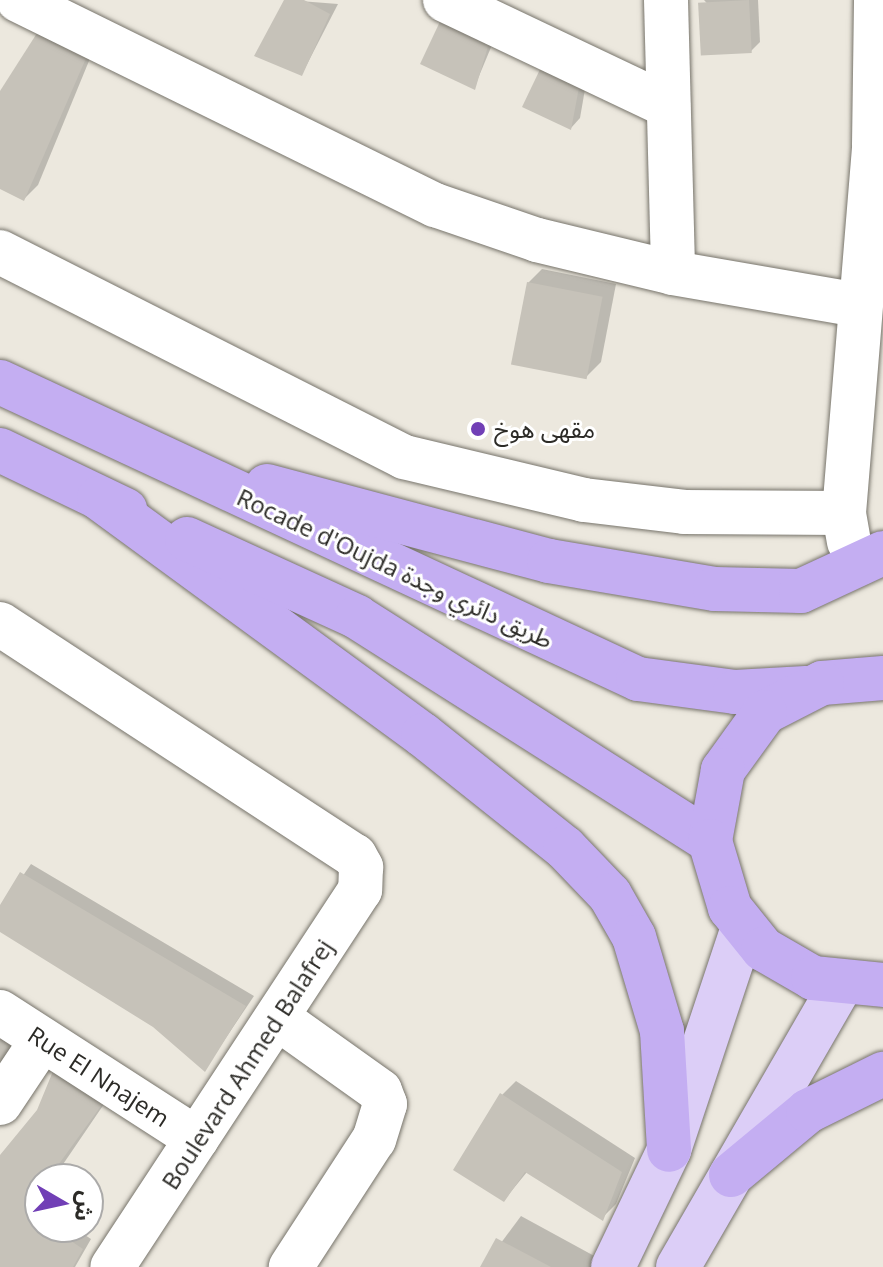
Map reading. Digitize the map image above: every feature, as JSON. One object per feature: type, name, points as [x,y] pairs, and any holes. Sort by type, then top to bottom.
[{"type":"highway","name":"Rocade d'Oujda طريق دائري وجدة","points":[[0,382],[138,449],[638,679],[735,692],[806,688]]},
{"type":"highway","points":[[138,449],[549,561],[642,578],[772,593],[868,563]]},
{"type":"highway","points":[[0,450],[357,617],[710,841]]},
{"type":"highway","points":[[99,498],[423,735],[565,848],[610,895],[634,937],[662,1031],[669,1150]]},
{"type":"highway","points":[[862,985],[787,966],[743,928],[720,887],[710,841],[715,793],[734,749],[765,712],[806,688],[879,669]]},
{"type":"highway","points":[[731,1175],[808,1111],[883,1074]]},
{"type":"main road","points":[[613,1267],[669,1150],[743,928]]},
{"type":"main road","points":[[678,1267],[731,1175],[862,985]]},
{"type":"street","points":[[18,0],[435,205],[537,240],[673,273],[858,305]]},
{"type":"street","points":[[445,0],[668,106]]},
{"type":"street","points":[[666,0],[673,273]]},
{"type":"street","points":[[868,563],[844,513],[858,305],[874,145],[876,0]]},
{"type":"street","points":[[0,252],[404,457],[584,500],[684,512],[844,513]]},
{"type":"street","name":"Boulevard Ahmed Balafrej","points":[[0,624],[355,856],[360,890],[279,1019],[112,1267]]},
{"type":"street","name":"Rue El Nnajem","points":[[0,1012],[197,1139]]},
{"type":"street","points":[[279,1019],[380,1091],[385,1104],[374,1139],[291,1267]]},
{"type":"street","points":[[0,1103],[42,1040]]},
{"type":"building","points":[[284,0],[304,0],[330,14],[302,76],[254,56]]},
{"type":"building","points":[[749,0],[752,53],[701,56],[698,3]]},
{"type":"building","points":[[444,13],[489,43],[475,90],[420,64]]},
{"type":"building","points":[[46,19],[90,49],[24,201],[0,189],[0,91]]},
{"type":"building","points":[[544,61],[580,82],[571,130],[522,107]]},
{"type":"building","points":[[527,282],[603,297],[587,379],[511,364]]},
{"type":"building","points":[[20,872],[246,1006],[205,1072],[153,1027],[0,932],[0,905]]},
{"type":"building","points":[[0,1027],[16,1039],[0,1066]]},
{"type":"building","points":[[58,1059],[109,1095],[60,1163],[24,1163],[24,1243],[74,1243],[83,1249],[73,1267],[0,1267],[0,1155],[37,1110]]},
{"type":"building","points":[[500,1093],[622,1172],[603,1221],[525,1172],[504,1202],[453,1170]]},
{"type":"building","points":[[496,1238],[551,1267],[480,1267]]},
{"type":"place","name":"مقهى هوخ","points":[[478,429]]}]
